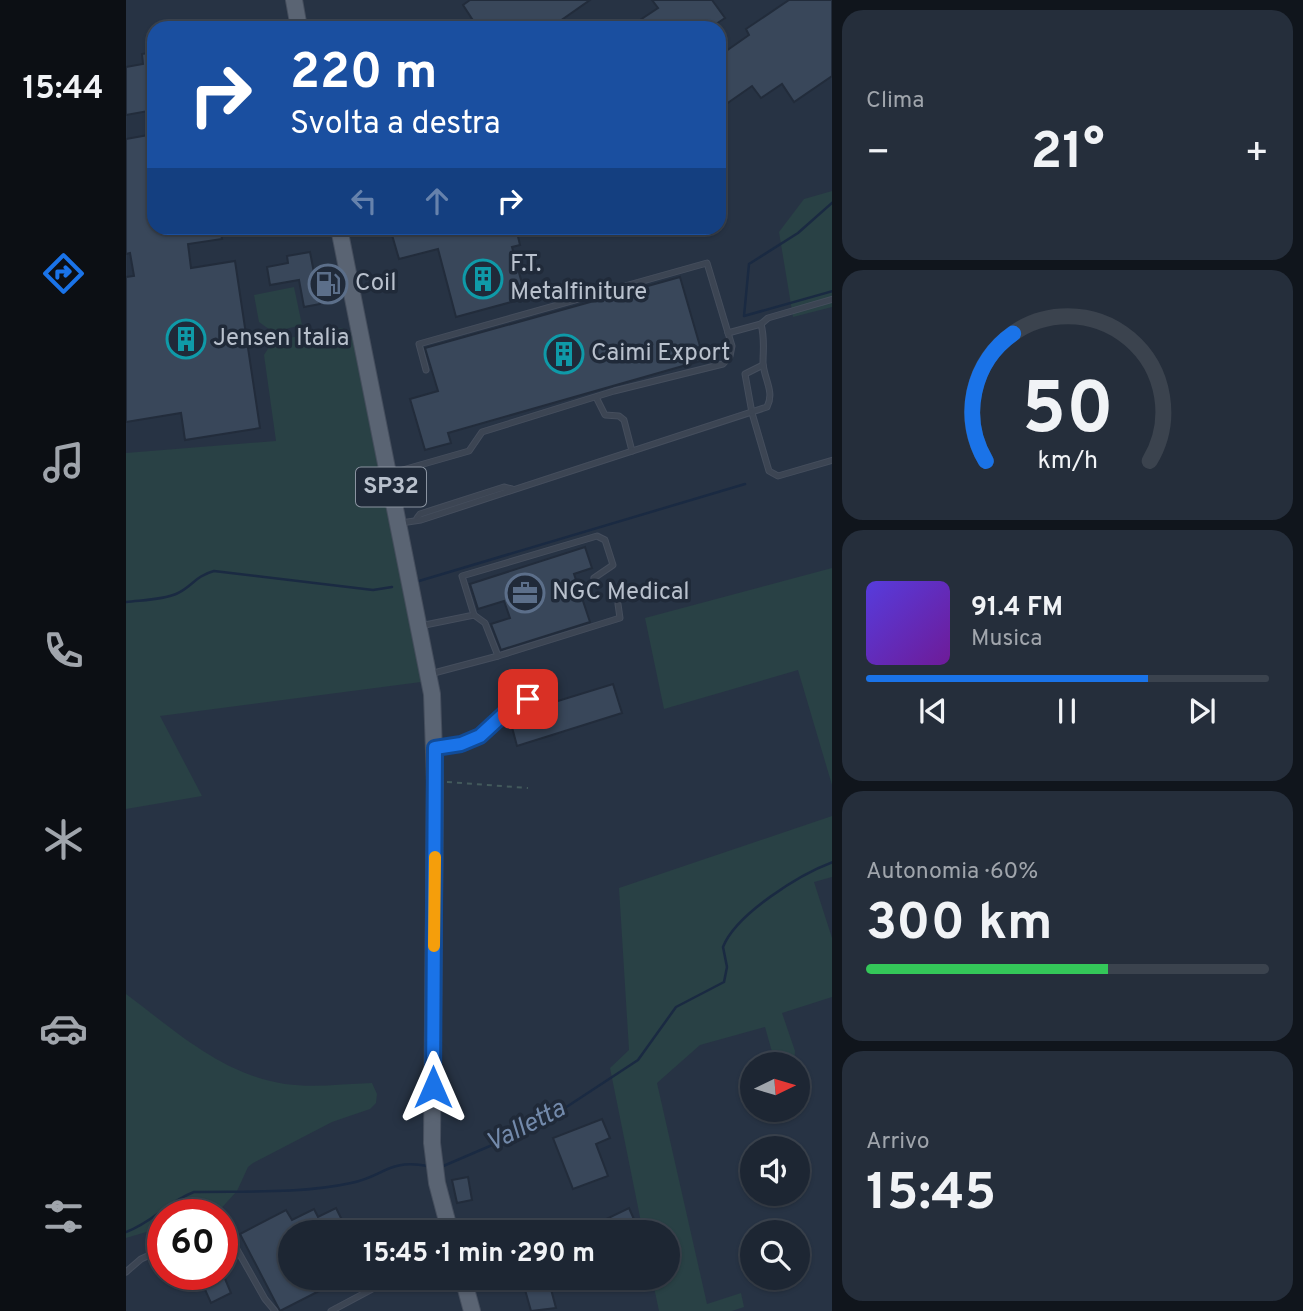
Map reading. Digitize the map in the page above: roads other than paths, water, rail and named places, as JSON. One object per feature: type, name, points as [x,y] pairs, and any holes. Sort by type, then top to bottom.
[{"type":"main road","points":[[293,3],[297,21]]},
{"type":"main road","name":"SP32","points":[[340,235],[429,674],[435,748],[432,1143],[437,1183],[447,1220]]},
{"type":"main road","points":[[466,1290],[472,1311]]},
{"type":"lane","points":[[389,473],[469,451],[482,432],[597,399],[614,391],[723,363],[730,356],[728,333],[707,263],[419,344],[426,370]]},
{"type":"lane","points":[[728,333],[832,299]]},
{"type":"lane","points":[[399,524],[417,518],[421,520],[767,407],[771,400],[763,365],[766,339],[761,324]]},
{"type":"lane","points":[[763,365],[746,374],[752,413],[769,471],[773,475],[832,460]]},
{"type":"lane","points":[[597,399],[606,415],[619,416],[624,421],[632,451]]},
{"type":"lane","points":[[498,656],[485,623],[474,615],[462,576],[597,536],[605,540],[613,565],[594,578]]},
{"type":"lane","points":[[429,674],[498,656],[620,618],[618,604]]},
{"type":"lane","points":[[420,626],[474,615]]},
{"type":"lane","points":[[435,748],[461,744],[480,736],[506,712],[528,699]]},
{"type":"lane","points":[[238,1251],[273,1311]]},
{"type":"lane","points":[[126,1272],[147,1256]]},
{"type":"lane","points":[[331,1311],[370,1290]]},
{"type":"waterway","points":[[832,203],[798,233],[749,264],[744,316],[832,291]]},
{"type":"waterway","points":[[419,581],[745,484]]},
{"type":"waterway","points":[[126,602],[170,596],[214,571],[373,590],[392,587]]},
{"type":"waterway","name":"Valletta","points":[[441,1167],[539,1125],[638,1060],[676,1007],[724,982],[727,967],[723,947],[741,921],[787,885],[832,862]]},
{"type":"waterway","name":"Valletta","points":[[126,1232],[194,1192],[332,1187],[362,1180],[395,1166],[428,1166]]},
{"type":"place","name":"F.T. Metalfiniture","points":[[483,279]]},
{"type":"place","name":"Coil","points":[[328,284]]},
{"type":"place","name":"Jensen Italia","points":[[186,339]]},
{"type":"place","name":"Caimi Export","points":[[564,354]]},
{"type":"place","name":"NGC Medical","points":[[525,593]]}]
